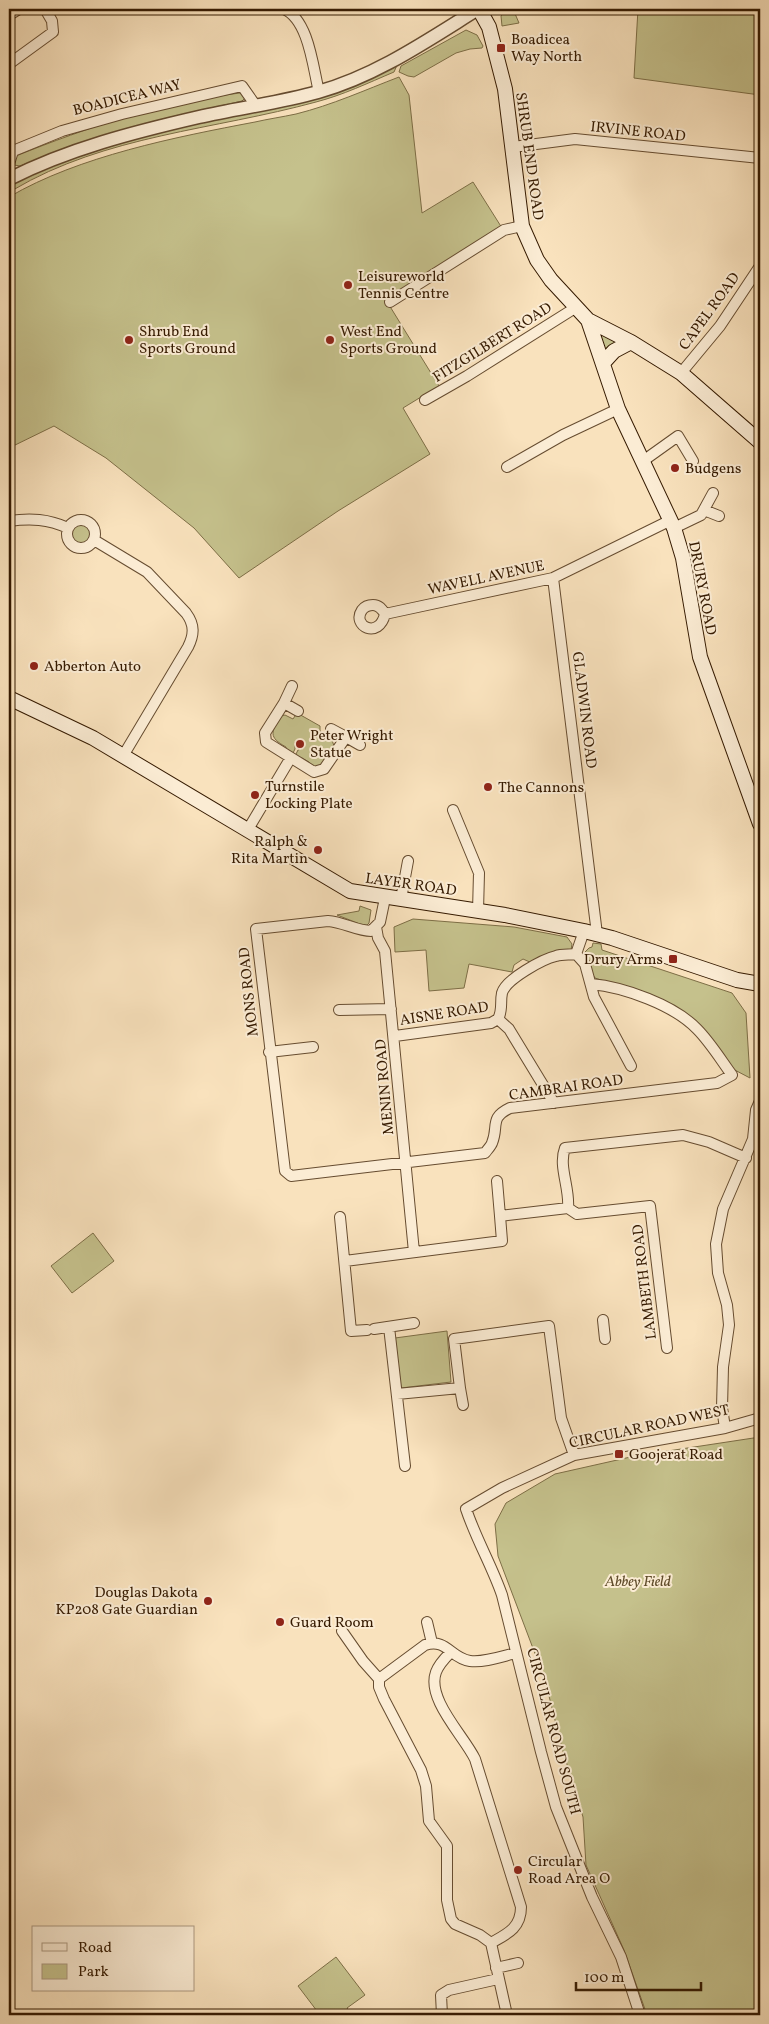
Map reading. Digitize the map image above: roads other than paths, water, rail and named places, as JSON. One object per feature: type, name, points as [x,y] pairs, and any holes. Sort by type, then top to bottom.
[{"type":"main road","name":"SHRUB END ROAD","points":[[478,9],[489,27],[505,89],[522,226],[537,260],[575,308],[588,320],[631,342],[681,373],[760,442]]},
{"type":"main road","name":"DRURY ROAD","points":[[588,320],[618,409],[672,524],[684,558],[700,657],[760,824]]},
{"type":"main road","points":[[603,363],[614,351],[631,342]]},
{"type":"main road","name":"LAYER ROAD","points":[[9,698],[62,722],[123,756],[350,891],[384,898],[478,911],[591,933],[730,977],[760,984]]},
{"type":"street","points":[[9,15],[19,9]]},
{"type":"street","points":[[9,64],[52,32],[52,21],[45,9]]},
{"type":"street","points":[[284,9],[292,12],[305,32],[319,92]]},
{"type":"street","name":"BOADICEA WAY","points":[[256,106],[242,86],[122,114],[62,131],[13,151],[10,171],[98,144],[199,117],[256,106],[319,92],[378,68],[431,39],[478,9]]},
{"type":"street","name":"IRVINE ROAD","points":[[513,148],[575,140],[760,158]]},
{"type":"street","points":[[390,302],[504,230],[522,226]]},
{"type":"street","name":"CAPEL ROAD","points":[[681,373],[720,326],[759,270]]},
{"type":"street","name":"FITZGILBERT ROAD","points":[[425,400],[467,376],[575,308]]},
{"type":"street","points":[[507,467],[563,435],[618,409]]},
{"type":"street","points":[[642,461],[678,436],[693,461]]},
{"type":"street","points":[[713,493],[704,510],[719,516]]},
{"type":"street","name":"WAVELL AVENUE","points":[[385,614],[553,578],[672,524],[701,515],[704,510]]},
{"type":"street","points":[[9,520],[42,519],[68,528]]},
{"type":"street","points":[[74,521],[87,521],[95,531],[94,540],[88,546],[75,547],[68,541],[68,528],[74,521]]},
{"type":"street","points":[[94,540],[147,572],[192,621],[192,639],[188,647],[123,756]]},
{"type":"street","name":"GLADWIN ROAD","points":[[553,578],[591,933]]},
{"type":"street","points":[[292,686],[284,703],[265,733],[266,742],[314,772],[324,769],[346,737]]},
{"type":"street","points":[[284,703],[298,711]]},
{"type":"street","points":[[331,729],[360,745]]},
{"type":"street","points":[[247,831],[290,758]]},
{"type":"street","points":[[453,810],[479,874],[478,911]]},
{"type":"street","points":[[401,899],[408,861]]},
{"type":"street","points":[[376,927],[380,922],[384,898]]},
{"type":"street","name":"MONS ROAD","points":[[285,1171],[269,1052],[256,929],[328,921],[339,922],[364,931],[371,931],[376,927]]},
{"type":"street","name":"MENIN ROAD","points":[[376,927],[378,938],[385,950],[395,1036],[414,1252]]},
{"type":"street","points":[[591,933],[576,954],[585,964],[594,996],[631,1066]]},
{"type":"street","name":"AISNE ROAD","points":[[395,1036],[491,1024],[498,1019],[502,1012],[502,994],[511,980],[556,956],[576,954]]},
{"type":"street","name":"CAMBRAI ROAD","points":[[285,1171],[291,1176],[405,1164],[485,1153],[492,1143],[495,1122],[500,1113],[510,1108],[717,1083],[732,1075],[698,1030],[676,1013],[657,1003],[615,988],[591,984]]},
{"type":"street","points":[[339,1010],[391,1009]]},
{"type":"street","name":"AISNE ROAD","points":[[498,1019],[509,1029],[554,1103]]},
{"type":"street","name":"MONS ROAD","points":[[269,1052],[312,1047]]},
{"type":"street","points":[[725,1428],[722,1408],[723,1367],[729,1325],[727,1305],[718,1273],[716,1244],[723,1209],[753,1139],[756,1110],[760,1101]]},
{"type":"street","points":[[500,1216],[568,1208],[569,1197],[562,1156],[566,1148],[683,1135],[710,1142],[746,1158]]},
{"type":"street","points":[[345,1261],[502,1241],[497,1181]]},
{"type":"street","name":"LAMBETH ROAD","points":[[568,1208],[577,1214],[650,1206],[667,1348]]},
{"type":"street","points":[[340,1218],[351,1331],[414,1323]]},
{"type":"street","points":[[603,1320],[605,1339]]},
{"type":"street","points":[[389,1326],[406,1466]]},
{"type":"street","points":[[463,1405],[454,1339],[549,1326],[561,1418],[574,1455]]},
{"type":"street","points":[[397,1394],[460,1388]]},
{"type":"street","name":"CIRCULAR ROAD WEST","points":[[466,1509],[502,1488],[574,1455],[725,1428],[760,1418]]},
{"type":"street","name":"CIRCULAR ROAD SOUTH","points":[[466,1509],[472,1527],[494,1570],[502,1595],[540,1752],[556,1807],[592,1896],[621,1957],[640,2015]]},
{"type":"street","points":[[427,1622],[432,1643]]},
{"type":"street","points":[[342,1632],[361,1663],[378,1679],[384,1699],[422,1770],[426,1786],[429,1821],[447,1846],[447,1900],[451,1919],[455,1924],[480,1935],[491,1943],[507,2015]]},
{"type":"street","points":[[378,1679],[425,1645],[432,1643],[440,1643],[450,1653],[461,1659],[473,1662],[516,1653]]},
{"type":"street","points":[[450,1653],[438,1668],[435,1683],[448,1719],[467,1743],[475,1759],[521,1907],[519,1923],[506,1935],[491,1943]]},
{"type":"street","points":[[496,1968],[518,1964]]},
{"type":"street","points":[[442,2015],[441,1995],[449,1990],[498,1979]]},
{"type":"place","name":"Boadicea Way North","points":[[501,48]]},
{"type":"place","name":"Leisureworld Tennis Centre","points":[[348,285]]},
{"type":"place","name":"Shrub End Sports Ground","points":[[129,340]]},
{"type":"place","name":"West End Sports Ground","points":[[330,340]]},
{"type":"place","name":"Budgens","points":[[675,468]]},
{"type":"place","name":"Abberton Auto","points":[[34,666]]},
{"type":"place","name":"Peter Wright Statue","points":[[300,744]]},
{"type":"place","name":"The Cannons","points":[[488,787]]},
{"type":"place","name":"Turnstile Locking Plate","points":[[255,795]]},
{"type":"place","name":"Ralph & Rita Martin","points":[[318,850]]},
{"type":"place","name":"Drury Arms","points":[[673,959]]},
{"type":"place","name":"Goojerat Road","points":[[619,1454]]},
{"type":"place","name":"Douglas Dakota KP208 Gate Guardian","points":[[208,1601]]},
{"type":"place","name":"Guard Room","points":[[280,1622]]},
{"type":"place","name":"Circular Road Area O","points":[[518,1870]]},
{"type":"park label","name":"Abbey Field","points":[[638,1581]]}]
